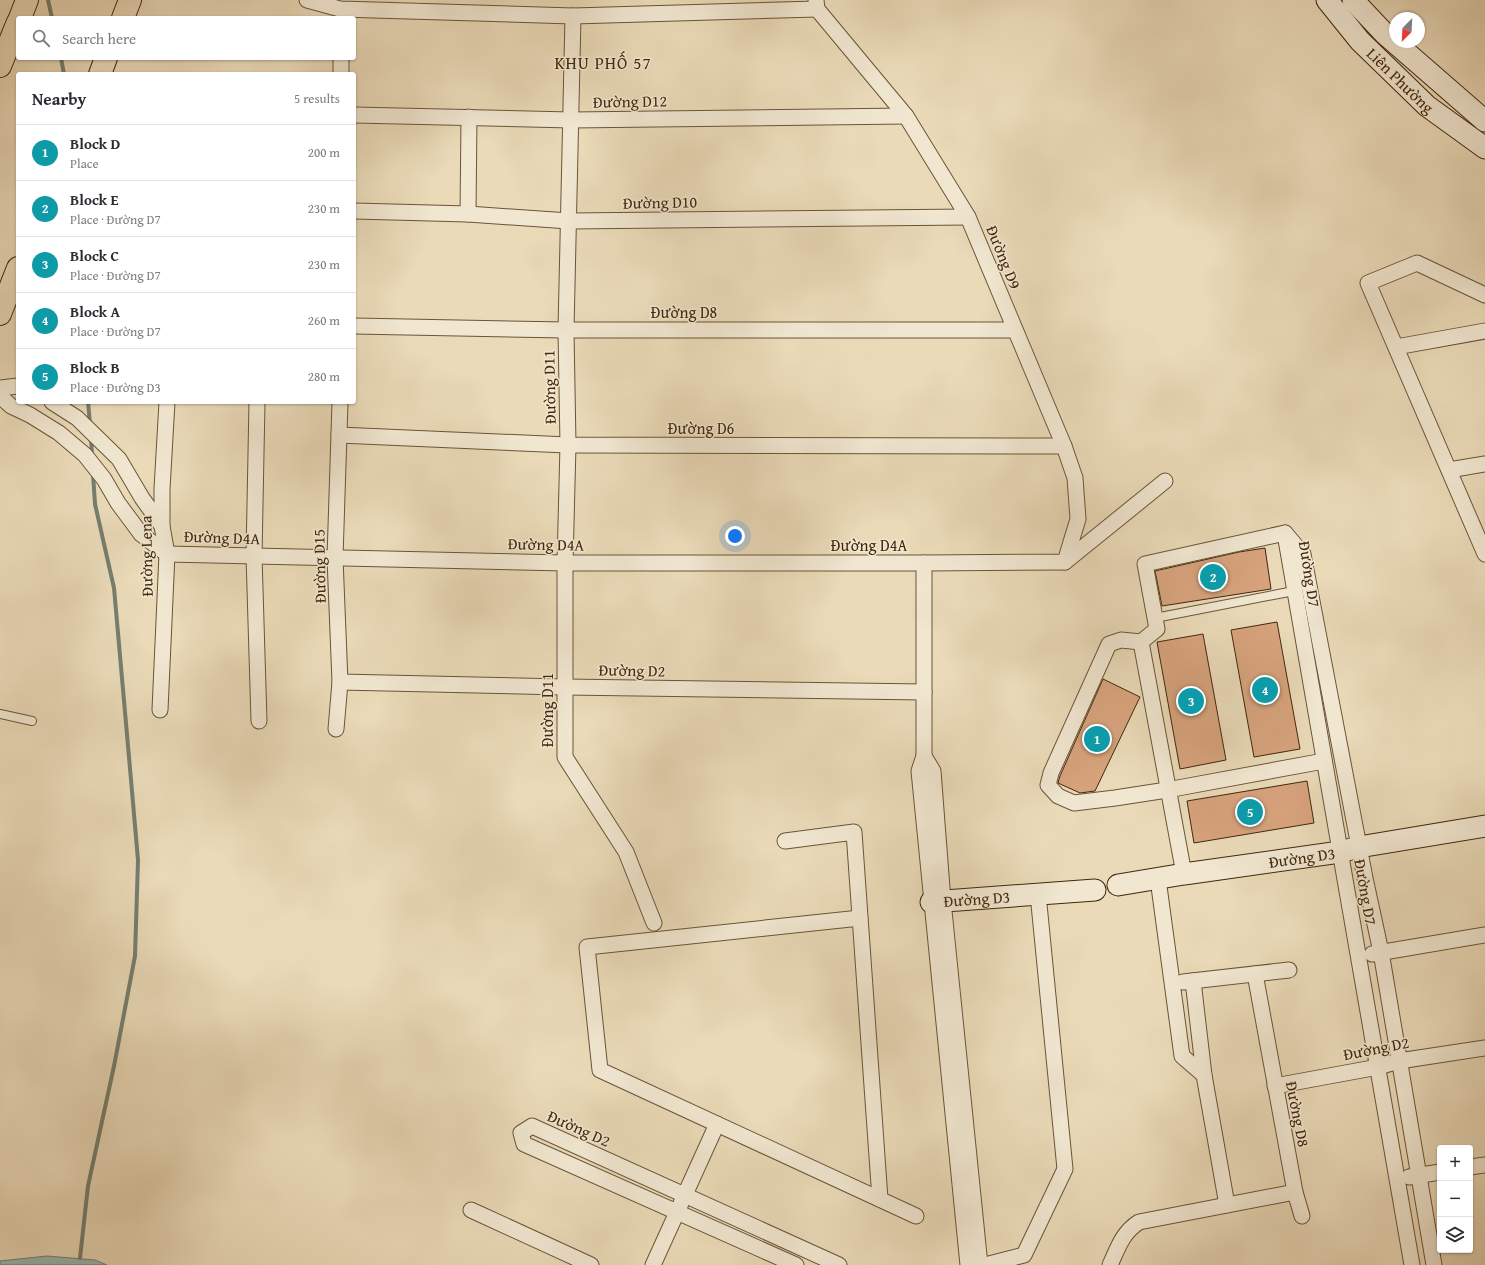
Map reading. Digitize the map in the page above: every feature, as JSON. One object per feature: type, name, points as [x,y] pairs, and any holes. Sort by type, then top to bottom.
[{"type":"highway","points":[[21,16],[27,0]]},
{"type":"highway","points":[[124,16],[130,0]]},
{"type":"highway","points":[[0,66],[16,27]]},
{"type":"highway","points":[[101,72],[105,60]]},
{"type":"highway","points":[[0,314],[16,273]]},
{"type":"street","points":[[307,0],[341,9],[573,16],[689,6],[816,5]]},
{"type":"street","name":"Liên Phường","points":[[1327,0],[1360,41],[1427,106],[1485,148]]},
{"type":"street","name":"Liên Phường","points":[[1353,0],[1386,34],[1485,121]]},
{"type":"street","name":"Đường D9","points":[[816,5],[906,116],[968,217],[1014,330],[1064,446],[1075,478],[1078,520],[1065,562]]},
{"type":"street","name":"Đường D11","points":[[573,16],[566,330],[568,445],[565,563],[565,757],[626,852],[654,923]]},
{"type":"street","points":[[341,60],[342,72]]},
{"type":"street","name":"Đường D12","points":[[356,115],[571,120],[906,116]]},
{"type":"street","points":[[468,214],[469,117]]},
{"type":"street","name":"Đường D10","points":[[356,211],[468,214],[569,221],[968,217]]},
{"type":"street","points":[[1485,295],[1417,263],[1368,283],[1485,554]]},
{"type":"street","name":"Đường D8","points":[[356,326],[566,330],[1014,330]]},
{"type":"street","points":[[1396,347],[1485,331]]},
{"type":"street","points":[[0,388],[16,386]]},
{"type":"street","points":[[0,396],[11,406],[33,408],[85,455],[104,478],[118,503],[141,534],[167,554]]},
{"type":"street","points":[[56,404],[77,418],[119,459],[142,498],[162,526]]},
{"type":"street","name":"Đường Lena","points":[[160,710],[167,554],[162,526],[162,489],[167,404]]},
{"type":"street","points":[[257,404],[254,556],[258,721]]},
{"type":"street","name":"Đường D15","points":[[336,729],[340,682],[335,558],[340,404]]},
{"type":"street","name":"Đường D6","points":[[339,435],[568,445],[1064,446]]},
{"type":"street","points":[[1449,470],[1485,464]]},
{"type":"street","points":[[1065,562],[1165,481]]},
{"type":"street","points":[[1285,533],[1145,564],[1156,629],[1141,642],[1120,640],[1109,644],[1051,773],[1048,785],[1058,796],[1074,803],[1167,790],[1324,761]]},
{"type":"street","name":"Đường D7","points":[[1285,533],[1324,761],[1381,952],[1434,1265]]},
{"type":"street","name":"Đường D7","points":[[1285,533],[1303,554],[1350,849],[1359,957],[1412,1265]]},
{"type":"street","name":"Đường D4A","points":[[167,554],[565,563],[1065,562]]},
{"type":"street","points":[[924,563],[924,756],[919,771],[937,902],[980,1265]]},
{"type":"street","points":[[1141,642],[1167,790],[1184,874]]},
{"type":"street","name":"Đường D2","points":[[340,682],[565,688],[924,692]]},
{"type":"street","name":"Đường D3","points":[[1118,885],[1350,849],[1485,826]]},
{"type":"street","points":[[785,841],[854,832],[880,1199]]},
{"type":"street","points":[[1158,879],[1182,1056],[1204,1075]]},
{"type":"street","name":"Đường D3","points":[[937,902],[1095,890]]},
{"type":"street","points":[[985,1265],[1024,1255],[1065,1169],[1038,894]]},
{"type":"street","points":[[937,902],[968,1265]]},
{"type":"street","points":[[860,918],[587,948],[600,1070],[916,1216]]},
{"type":"street","points":[[1359,957],[1485,935]]},
{"type":"street","points":[[1172,984],[1289,970]]},
{"type":"street","name":"Đường D8","points":[[1255,974],[1295,1192],[1302,1216]]},
{"type":"street","points":[[1193,981],[1204,1075],[1227,1205]]},
{"type":"street","name":"Đường D2","points":[[1275,1086],[1378,1067],[1399,1061],[1485,1048]]},
{"type":"street","points":[[653,1265],[717,1124]]},
{"type":"street","name":"Đường D2","points":[[796,1265],[678,1211],[524,1144],[521,1133],[532,1126],[839,1265]]},
{"type":"street","points":[[1473,1166],[1485,1164]]},
{"type":"street","points":[[1397,1179],[1437,1172]]},
{"type":"street","points":[[1110,1265],[1125,1234],[1130,1227],[1139,1222],[1295,1192]]},
{"type":"street","points":[[471,1210],[591,1265]]},
{"type":"lane","points":[[1155,618],[1294,591]]},
{"type":"lane","points":[[0,714],[32,721]]},
{"type":"water","points":[[47,1256],[95,1260],[107,1265],[0,1265],[0,1261]]},
{"type":"building","points":[[1265,548],[1271,589],[1162,606],[1155,571],[1239,552]]},
{"type":"building","points":[[1277,622],[1300,749],[1254,757],[1231,630]]},
{"type":"building","points":[[1203,634],[1226,760],[1180,769],[1157,642]]},
{"type":"building","points":[[1103,679],[1140,697],[1095,791],[1080,793],[1058,783]]},
{"type":"building","points":[[1307,781],[1314,823],[1194,843],[1187,801]]},
{"type":"waterway","points":[[48,0],[52,16]]},
{"type":"waterway","points":[[61,60],[64,72]]},
{"type":"waterway","points":[[88,404],[90,424]]},
{"type":"waterway","points":[[91,438],[92,455]]},
{"type":"waterway","points":[[80,1258],[88,1186],[114,1066],[135,956],[138,860],[114,588],[95,504],[93,474]]},
{"type":"place","name":"Block E","points":[[1213,577]]},
{"type":"place","name":"Block A","points":[[1265,690]]},
{"type":"place","name":"Block C","points":[[1191,701]]},
{"type":"place","name":"Block D","points":[[1097,739]]},
{"type":"place","name":"Block B","points":[[1250,812]]},
{"type":"district","name":"KHU PHỐ 57","points":[[603,63]]}]
